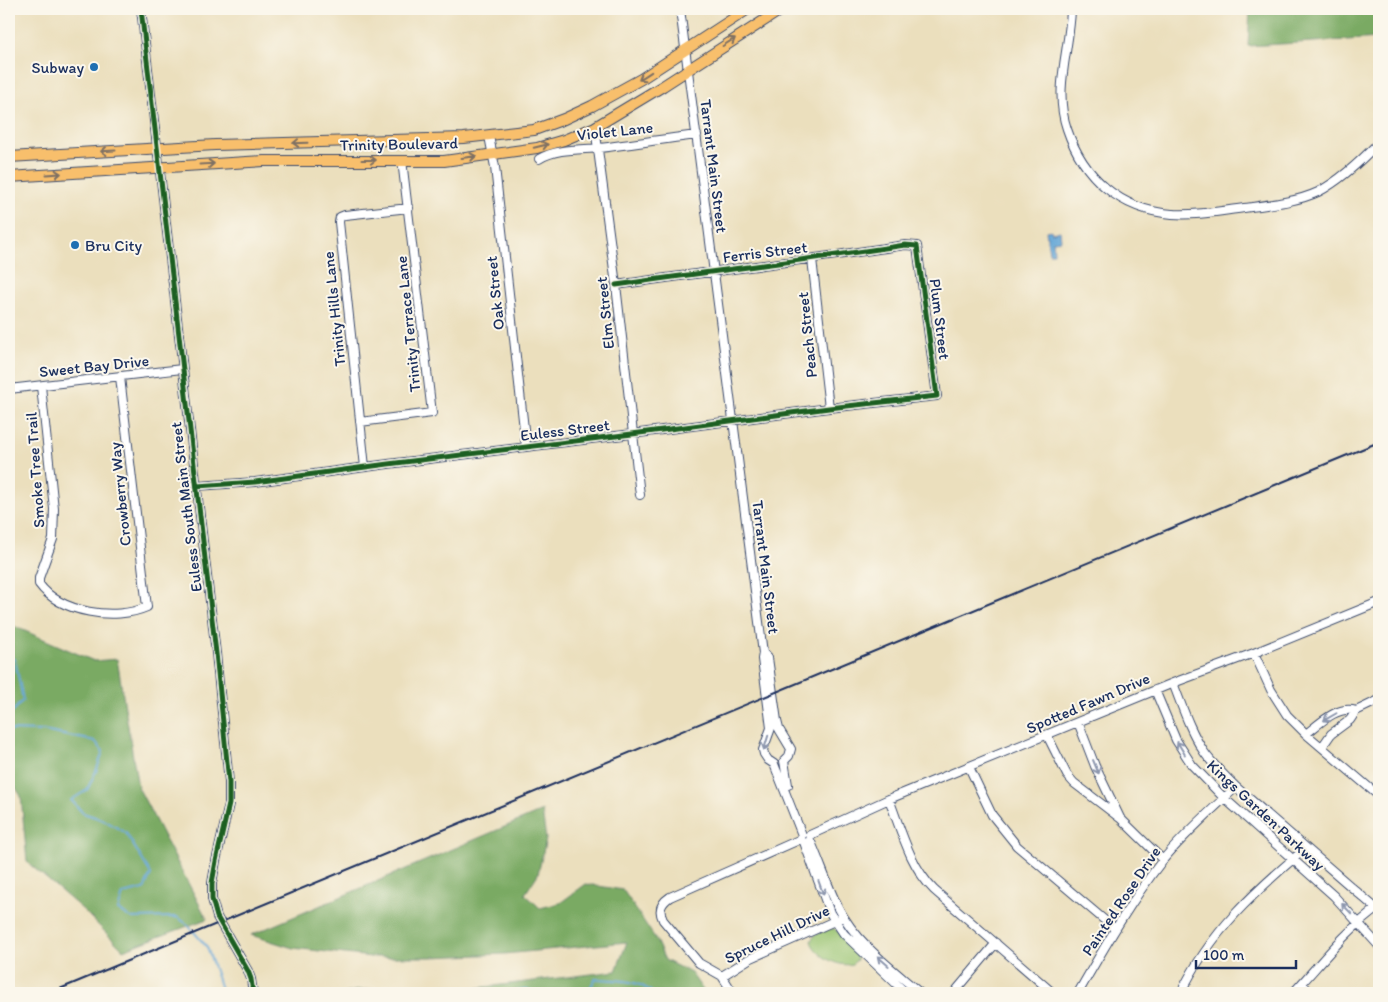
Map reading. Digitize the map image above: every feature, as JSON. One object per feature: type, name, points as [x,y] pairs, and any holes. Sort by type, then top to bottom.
[{"type":"main road","name":"Trinity Boulevard","points":[[9,157],[156,149],[489,136],[534,130],[592,106],[641,79],[748,9]]},
{"type":"main road","name":"Trinity Boulevard","points":[[9,177],[264,161],[444,160],[537,148],[564,140],[595,127],[782,9]]},
{"type":"street","name":"Euless South Main Street","points":[[141,9],[216,653],[229,786],[230,804],[216,861],[212,883],[212,899],[217,917],[248,971],[251,979],[252,993]]},
{"type":"street","name":"Tarrant Main Street","points":[[680,9],[763,653],[768,658],[770,695]]},
{"type":"street","points":[[1072,9],[1061,90],[1062,114],[1074,148],[1082,162],[1091,174],[1118,198],[1158,212],[1174,214],[1202,214],[1288,201],[1316,193],[1346,174],[1379,142]]},
{"type":"street","name":"Elm Street","points":[[595,127],[616,285],[640,495]]},
{"type":"street","name":"Violet Lane","points":[[539,159],[554,152],[599,148],[697,134]]},
{"type":"street","name":"Oak Street","points":[[489,136],[493,154],[526,448]]},
{"type":"street","name":"Trinity Terrace Lane","points":[[360,422],[432,413],[402,160]]},
{"type":"street","name":"Trinity Hills Lane","points":[[365,467],[338,222],[340,217],[345,215],[409,208]]},
{"type":"street","name":"Ferris Street","points":[[616,285],[905,245],[917,246]]},
{"type":"street","name":"Plum Street","points":[[917,246],[937,396]]},
{"type":"street","name":"Peach Street","points":[[812,259],[829,408]]},
{"type":"street","name":"Sweet Bay Drive","points":[[9,389],[182,369]]},
{"type":"street","name":"Crowberry Way","points":[[120,377],[147,608]]},
{"type":"street","name":"Smoke Tree Trail","points":[[41,386],[54,509],[52,539],[39,578],[39,584],[54,597],[82,611],[107,614],[126,613],[147,608]]},
{"type":"street","name":"Euless Street","points":[[197,486],[255,482],[733,420],[937,396]]},
{"type":"street","name":"Spotted Fawn Drive","points":[[722,976],[699,963],[663,920],[660,911],[663,902],[670,897],[889,799],[1155,690],[1254,653],[1379,602]]},
{"type":"street","points":[[1254,653],[1271,690],[1287,715],[1306,734],[1379,796]]},
{"type":"street","name":"Kings Garden Parkway","points":[[1173,683],[1193,733],[1204,752],[1236,787],[1378,909]]},
{"type":"street","name":"Kings Garden Parkway","points":[[1155,690],[1176,740],[1183,752],[1207,781],[1334,896],[1379,946]]},
{"type":"street","points":[[770,695],[778,727],[791,749],[789,756],[784,761],[774,764]]},
{"type":"street","points":[[770,695],[771,728],[763,750],[764,754],[774,764],[844,917],[858,936],[876,955],[920,993]]},
{"type":"street","points":[[1322,748],[1331,734],[1350,720],[1356,711],[1379,700]]},
{"type":"street","points":[[1306,734],[1323,720],[1336,713],[1349,709],[1356,711]]},
{"type":"street","points":[[1078,722],[1120,818]]},
{"type":"street","points":[[1047,735],[1067,775],[1120,818],[1163,860]]},
{"type":"street","points":[[784,761],[786,779],[826,902],[844,934],[906,993]]},
{"type":"street","points":[[970,767],[992,815],[1017,846],[1115,930]]},
{"type":"street","name":"Painted Rose Drive","points":[[1078,993],[1115,930],[1163,860],[1236,787]]},
{"type":"street","points":[[889,799],[922,878],[1053,993]]},
{"type":"street","points":[[1181,993],[1206,951],[1234,914],[1261,886],[1306,848]]},
{"type":"street","points":[[1293,993],[1327,953],[1359,922],[1378,909]]},
{"type":"street","name":"Spruce Hill Drive","points":[[722,976],[736,965],[844,917]]},
{"type":"street","points":[[954,993],[996,943]]},
{"type":"street","points":[[722,976],[733,993]]},
{"type":"street","points":[[1302,984],[1310,993]]},
{"type":"green space","points":[[1250,9],[1379,9],[1379,38],[1248,46]]},
{"type":"green space","points":[[9,624],[94,661],[117,659],[138,787],[207,919],[123,950],[82,909],[27,862],[21,796],[9,777]]},
{"type":"green space","points":[[542,811],[546,839],[538,874],[525,894],[540,908],[560,903],[586,884],[623,890],[655,938],[665,960],[691,973],[705,993],[345,993],[359,990],[429,986],[468,989],[616,971],[627,942],[505,954],[371,957],[293,948],[251,935]]},
{"type":"green space","points":[[831,928],[843,936],[854,951],[857,960],[852,964],[846,965],[834,962],[822,955],[813,946],[811,941],[815,935]]},
{"type":"water","points":[[1051,230],[1052,233],[1060,231],[1061,240],[1053,241],[1054,253],[1049,253],[1046,231]]},
{"type":"waterway","points":[[9,657],[15,660],[23,700],[9,716]]},
{"type":"waterway","points":[[9,730],[43,731],[95,741],[103,751],[97,769],[87,790],[71,800],[83,813],[104,820],[126,833],[151,874],[144,889],[123,894],[118,910],[131,918],[177,917],[187,924],[207,947],[221,989],[228,993]]},
{"type":"waterway","points":[[569,993],[590,988],[595,979],[633,983],[647,988],[653,993]]},
{"type":"waterway","points":[[499,993],[526,990],[547,993]]},
{"type":"railway","points":[[50,993],[1379,442]]},
{"type":"cycle path","points":[[141,9],[216,653],[229,782],[229,804],[212,883],[212,899],[217,917],[248,971],[253,993]]},
{"type":"cycle path","points":[[197,486],[255,482],[829,408],[937,396],[917,246],[905,245],[616,285]]},
{"type":"place","name":"Subway","points":[[94,67]]},
{"type":"place","name":"Bru City","points":[[75,245]]}]
